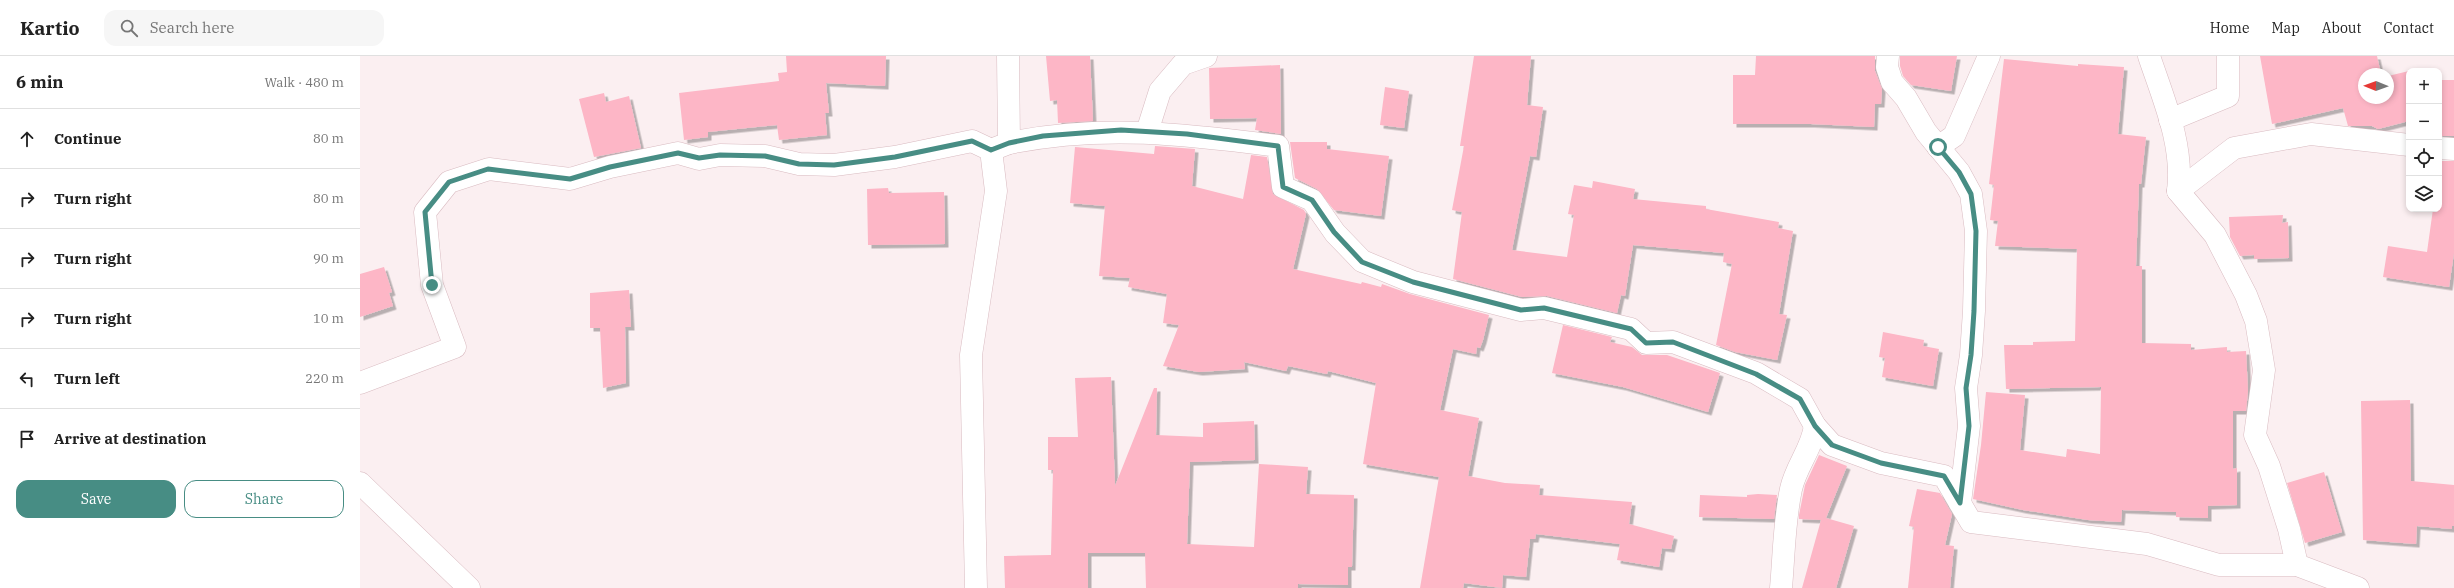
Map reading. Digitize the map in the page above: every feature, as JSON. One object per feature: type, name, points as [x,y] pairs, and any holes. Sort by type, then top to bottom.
[{"type":"street","points":[[976,588],[971,355],[996,191],[1008,56]]},
{"type":"street","points":[[1147,132],[1160,91],[1183,64],[1206,56]]},
{"type":"street","points":[[1888,56],[1887,67],[1892,82],[1906,98],[1926,132],[1959,172],[1971,194],[1976,231],[1974,311],[1971,355],[1966,388],[1969,426],[1960,503]]},
{"type":"street","points":[[1938,147],[1954,136],[1989,56]]},
{"type":"street","points":[[2149,56],[2170,120],[2180,174],[2178,191],[2215,235],[2246,295],[2256,321],[2264,370],[2255,435],[2269,466],[2289,529],[2297,565]]},
{"type":"street","points":[[2170,120],[2228,96],[2228,56]]},
{"type":"street","points":[[360,383],[455,347],[432,285],[425,212],[449,182],[488,169],[570,179],[610,167],[678,153],[699,158],[720,155],[765,156],[799,164],[834,165],[895,157],[972,141],[1000,147],[1043,136],[1121,130],[1187,134],[1278,146],[1283,187],[1312,200],[1334,232],[1362,262],[1413,282],[1521,310],[1544,308],[1631,329],[1646,343],[1673,342],[1756,374],[1800,399],[1815,426],[1832,445],[1881,463],[1944,476],[1972,522],[2147,544],[2219,565],[2297,565],[2358,588]]},
{"type":"street","points":[[2178,191],[2234,148],[2310,134],[2406,145]]},
{"type":"street","points":[[2442,148],[2454,149]]},
{"type":"street","points":[[1781,588],[1784,534],[1791,488],[1800,465],[1813,442],[1815,426]]},
{"type":"street","points":[[360,483],[469,588]]},
{"type":"building","points":[[786,56],[886,56],[885,86],[826,83],[829,113],[825,113],[827,135],[779,140],[777,125],[708,132],[708,137],[684,140],[679,93],[779,81],[778,73],[787,72]]},
{"type":"building","points":[[1046,56],[1090,56],[1093,121],[1058,123],[1057,100],[1050,101]]},
{"type":"building","points":[[1474,56],[1531,56],[1527,105],[1543,107],[1536,157],[1530,156],[1512,250],[1567,257],[1574,215],[1568,214],[1574,185],[1592,188],[1593,181],[1635,189],[1633,199],[1706,206],[1706,209],[1779,222],[1778,228],[1793,231],[1779,314],[1787,315],[1777,360],[1735,352],[1716,345],[1732,264],[1723,262],[1724,253],[1633,245],[1625,296],[1621,295],[1617,313],[1547,296],[1522,297],[1453,279],[1462,212],[1452,210],[1464,146],[1460,146]]},
{"type":"building","points":[[1756,56],[1875,56],[1875,71],[1882,89],[1881,104],[1875,104],[1874,127],[1811,124],[1733,124],[1733,75],[1755,75]]},
{"type":"building","points":[[1900,56],[1957,56],[1951,91],[1911,85],[1903,76],[1900,66]]},
{"type":"building","points":[[2260,56],[2377,56],[2380,68],[2358,68],[2358,104],[2394,104],[2394,75],[2406,72],[2406,122],[2378,129],[2372,126],[2348,126],[2343,108],[2272,124]]},
{"type":"building","points":[[2004,59],[2078,66],[2078,64],[2124,67],[2118,134],[2146,137],[2141,184],[2139,184],[2136,266],[2142,266],[2142,343],[2191,344],[2191,350],[2227,347],[2227,352],[2246,351],[2248,391],[2246,411],[2233,411],[2233,469],[2237,468],[2237,505],[2208,506],[2208,518],[2176,517],[2176,512],[2122,510],[2121,522],[2088,520],[2023,510],[1973,499],[1981,445],[1986,392],[2025,395],[2020,450],[2066,457],[2067,449],[2100,454],[2101,387],[2006,389],[2004,345],[2033,345],[2033,342],[2075,341],[2077,249],[1995,246],[1998,221],[1990,220],[1994,185],[1989,184]]},
{"type":"building","points":[[1280,65],[1281,134],[1255,130],[1257,118],[1210,119],[1209,68]]},
{"type":"building","points":[[2442,80],[2454,80],[2454,136],[2442,136]]},
{"type":"building","points":[[1385,87],[1409,91],[1404,128],[1380,125]]},
{"type":"building","points":[[604,93],[606,102],[629,96],[641,148],[594,157],[579,99]]},
{"type":"building","points":[[1290,142],[1327,142],[1327,149],[1389,156],[1381,216],[1334,210],[1317,189],[1295,178]]},
{"type":"building","points":[[1155,146],[1195,149],[1192,186],[1243,199],[1251,155],[1267,157],[1273,194],[1304,210],[1306,214],[1293,269],[1361,284],[1362,282],[1381,287],[1382,284],[1410,294],[1489,315],[1483,340],[1480,348],[1477,347],[1476,354],[1453,349],[1440,410],[1479,418],[1468,476],[1505,483],[1540,485],[1539,495],[1632,502],[1629,524],[1674,536],[1671,549],[1662,548],[1659,567],[1617,560],[1620,544],[1536,534],[1535,539],[1530,539],[1526,577],[1503,575],[1502,588],[1464,583],[1463,588],[1420,588],[1439,477],[1363,464],[1376,383],[1328,371],[1327,374],[1288,366],[1286,371],[1244,362],[1245,369],[1199,372],[1163,366],[1179,325],[1163,323],[1167,294],[1128,287],[1130,278],[1099,276],[1105,206],[1070,203],[1075,147],[1154,154]]},
{"type":"building","points":[[2442,161],[2454,161],[2454,253],[2449,287],[2383,277],[2388,246],[2427,252],[2433,212],[2442,212]]},
{"type":"building","points":[[888,188],[889,193],[944,192],[945,244],[868,245],[867,189]]},
{"type":"building","points":[[2283,215],[2282,223],[2288,222],[2289,258],[2254,259],[2254,255],[2240,256],[2230,237],[2229,217]]},
{"type":"building","points":[[384,267],[392,292],[389,293],[393,306],[360,317],[360,274]]},
{"type":"building","points":[[629,290],[631,327],[625,327],[626,383],[603,388],[600,328],[590,328],[590,293]]},
{"type":"building","points":[[1563,325],[1612,337],[1610,342],[1632,347],[1642,355],[1667,355],[1720,373],[1708,412],[1623,387],[1552,373]]},
{"type":"building","points":[[1883,332],[1924,340],[1923,346],[1939,349],[1933,386],[1882,377],[1885,358],[1879,357]]},
{"type":"building","points":[[1111,377],[1115,486],[1154,388],[1157,388],[1156,435],[1203,437],[1203,423],[1254,421],[1255,460],[1190,462],[1187,544],[1254,547],[1259,464],[1308,467],[1306,494],[1354,495],[1352,567],[1348,567],[1348,585],[1298,584],[1298,588],[1146,588],[1145,553],[1088,553],[1088,588],[1005,588],[1004,556],[1051,555],[1053,470],[1048,470],[1048,437],[1078,437],[1075,378]]},
{"type":"building","points":[[2410,400],[2411,481],[2454,485],[2454,526],[2452,526],[2452,529],[2417,526],[2416,544],[2363,540],[2361,401]]},
{"type":"building","points":[[1819,455],[1847,466],[1826,518],[1854,526],[1836,588],[1802,588],[1821,520],[1799,519],[1799,515],[1805,485]]},
{"type":"building","points":[[2324,472],[2342,532],[2305,543],[2287,483]]},
{"type":"building","points":[[1917,489],[1940,493],[1952,514],[1945,545],[1954,546],[1950,588],[1908,588],[1914,527],[1909,526]]},
{"type":"building","points":[[1700,495],[1747,497],[1747,495],[1777,495],[1774,519],[1699,517]]},
{"type":"route","points":[[432,285],[425,212],[449,182],[488,169],[570,179],[610,167],[678,153],[699,158],[720,155],[765,156],[799,164],[834,165],[895,157],[972,141],[991,150],[1009,143],[1043,136],[1121,130],[1187,134],[1278,146],[1283,187],[1312,200],[1334,232],[1362,262],[1413,282],[1521,310],[1544,308],[1631,329],[1646,343],[1673,342],[1697,350],[1756,374],[1800,399],[1815,426],[1832,445],[1881,463],[1944,476],[1960,503],[1966,463],[1969,426],[1966,388],[1971,355],[1974,311],[1976,231],[1971,194],[1959,172],[1938,147]]}]
